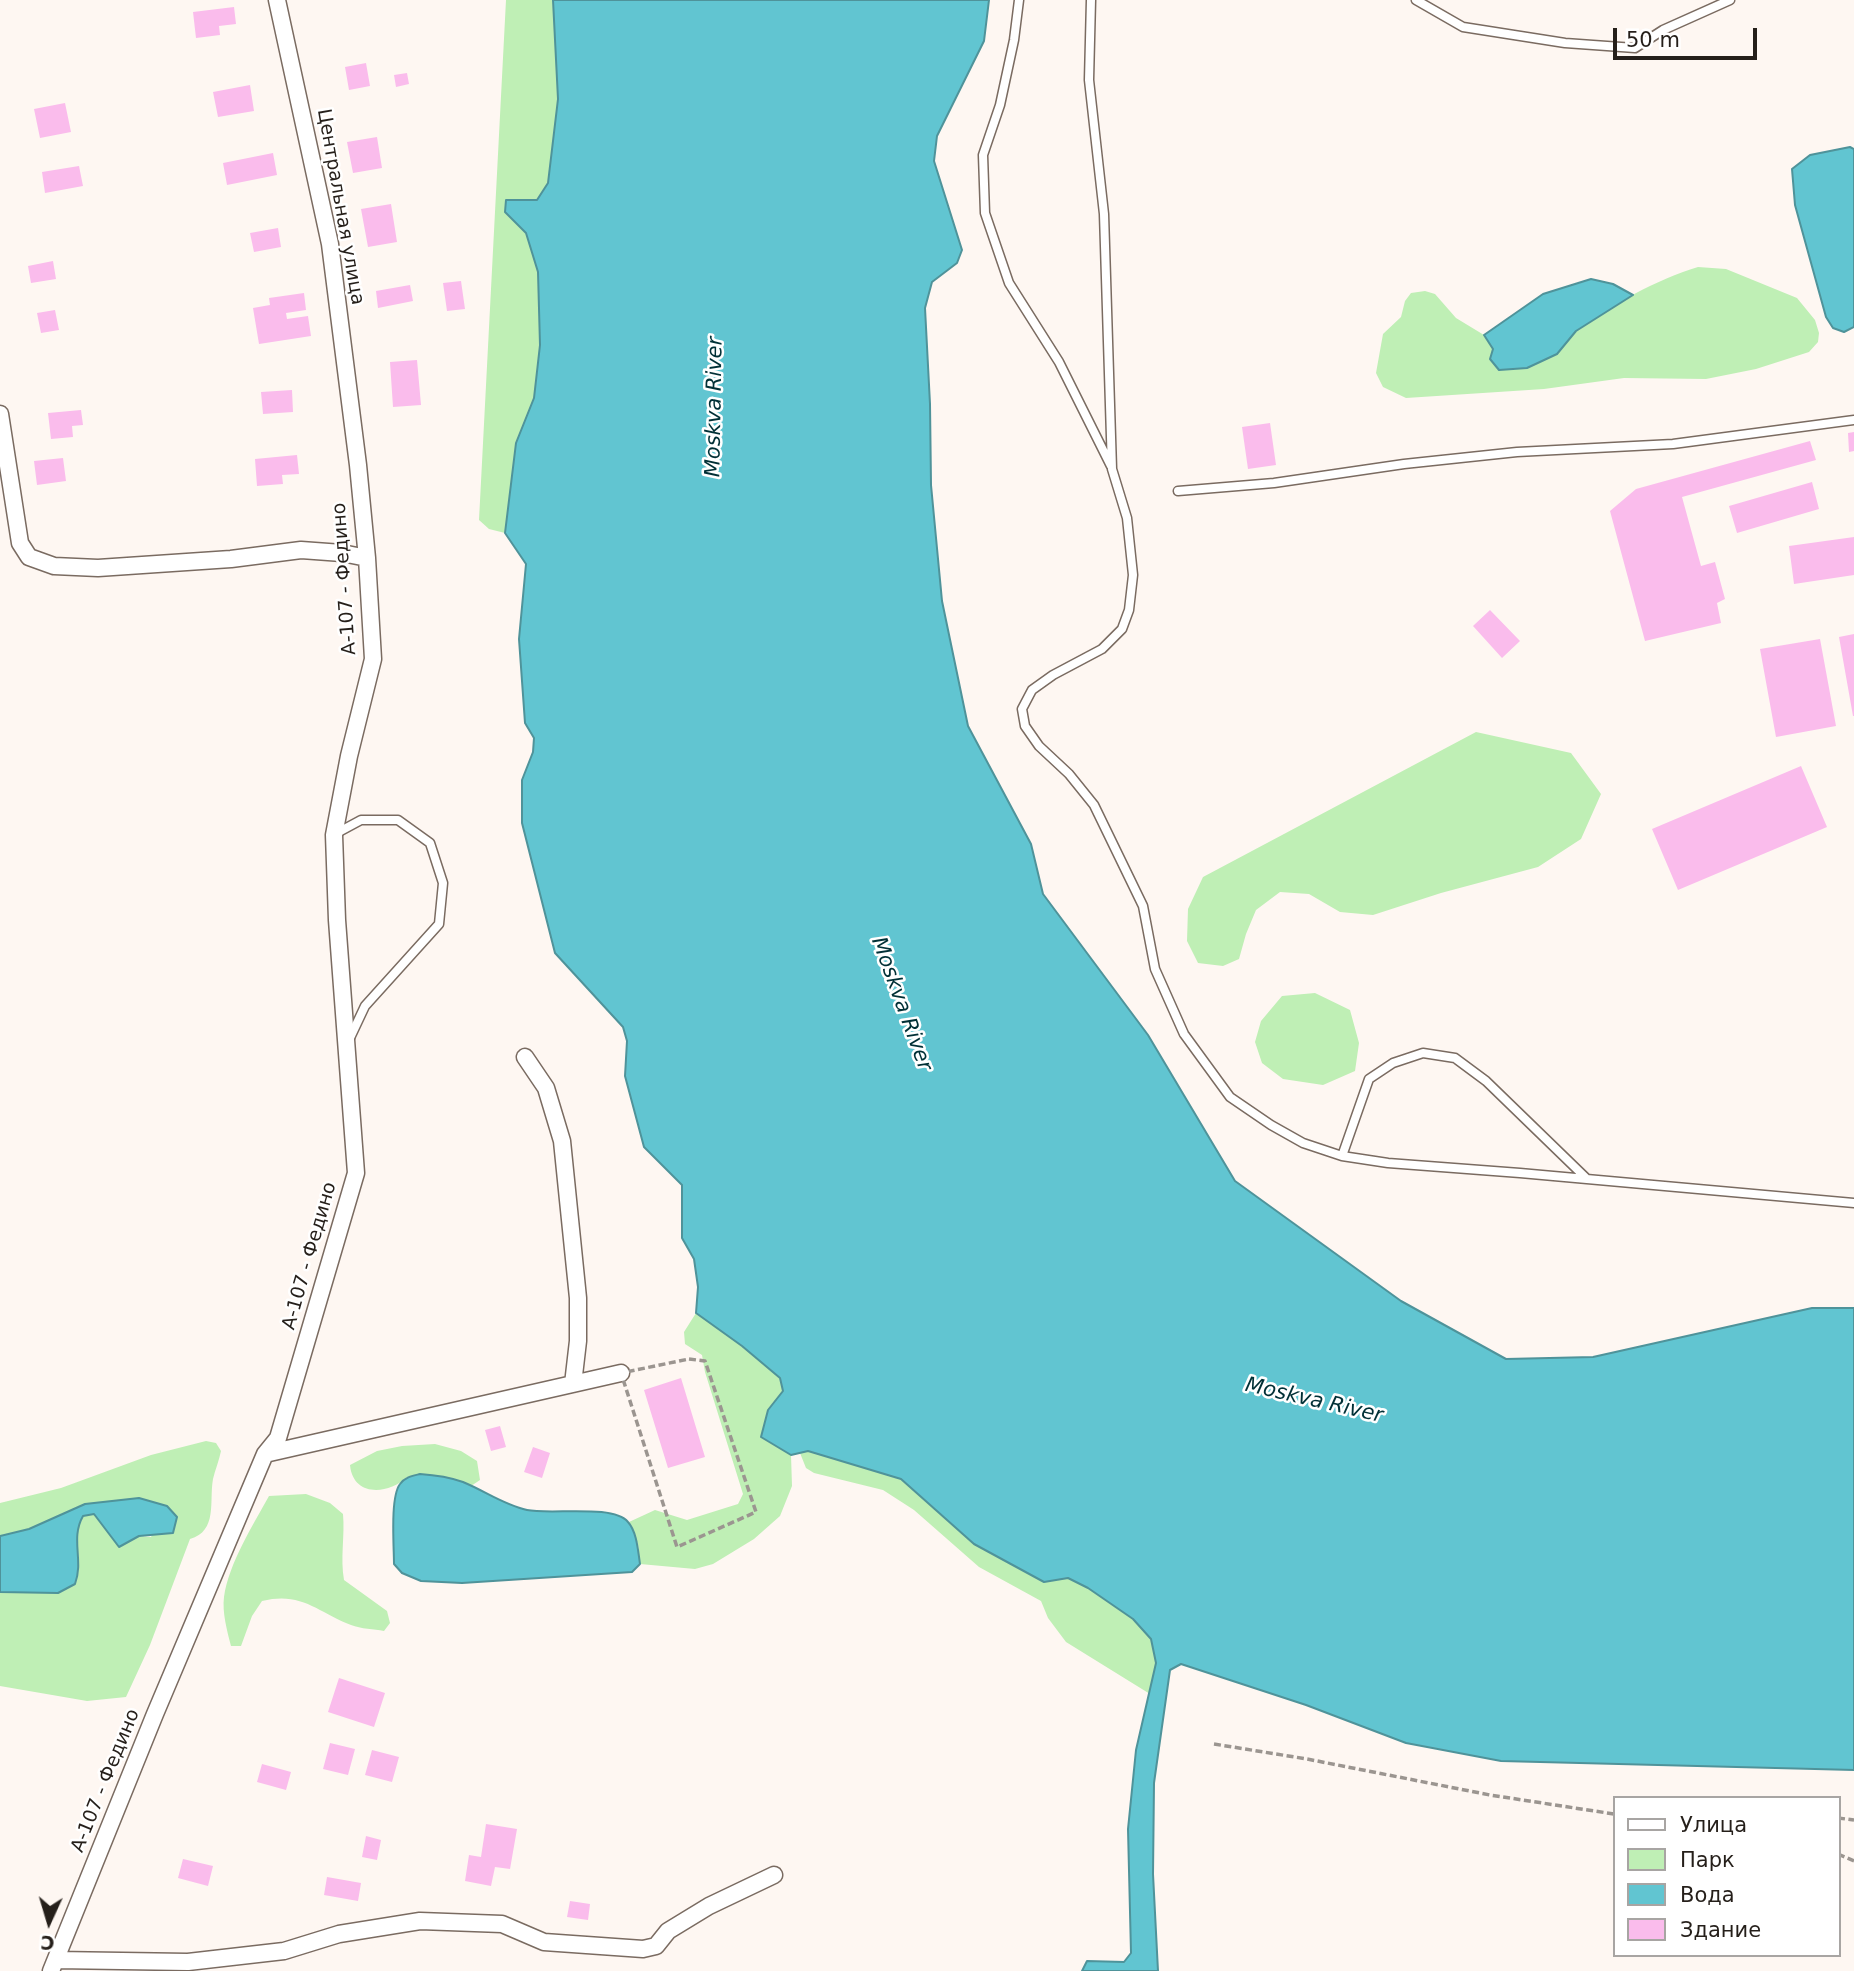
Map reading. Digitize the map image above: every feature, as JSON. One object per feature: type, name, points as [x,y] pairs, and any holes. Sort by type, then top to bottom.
[{"type":"street","name":"Центральная улица","points":[[277,0],[330,244],[358,465]]},
{"type":"street","points":[[0,414],[20,543],[29,557],[54,566],[98,568],[231,559],[301,550],[368,558]]},
{"type":"street","name":"А-107 - Федино","points":[[53,1966],[265,1454],[278,1438],[356,1173],[334,835],[349,756],[373,659],[368,558],[358,465]]},
{"type":"street","points":[[525,1057],[546,1088],[562,1141],[578,1298],[573,1384]]},
{"type":"street","points":[[265,1454],[621,1373]]},
{"type":"street","points":[[53,1966],[188,1962],[284,1951],[339,1934],[420,1921],[502,1924],[544,1942],[643,1949],[656,1946],[668,1931],[709,1906],[774,1875]]},
{"type":"lane","points":[[1018,0],[1014,40],[1000,105],[983,155],[985,213],[1009,284],[1059,362],[1112,469],[1127,518],[1133,575],[1129,610],[1122,629],[1101,649],[1053,675],[1032,690],[1022,709],[1025,726],[1039,746],[1069,774],[1094,805],[1143,906],[1155,970],[1184,1034],[1230,1097],[1303,1143],[1342,1156],[1388,1163],[1854,1203]]},
{"type":"lane","points":[[1091,0],[1089,80],[1104,215],[1112,469]]},
{"type":"lane","points":[[1416,0],[1463,27],[1565,43],[1635,48],[1662,30],[1730,0]]},
{"type":"lane","points":[[1178,491],[1274,483],[1404,464],[1517,452],[1673,444],[1854,420]]},
{"type":"lane","points":[[334,835],[361,820],[398,820],[430,843],[443,883],[439,924],[365,1006],[347,1046]]},
{"type":"lane","points":[[1342,1156],[1369,1079],[1393,1063],[1423,1053],[1455,1058],[1486,1081],[1586,1178]]},
{"type":"path","points":[[689,1359],[705,1361],[756,1512],[677,1547],[621,1373],[689,1359]]},
{"type":"path","points":[[1214,1744],[1307,1759],[1490,1795],[1612,1814]]},
{"type":"green space","points":[[506,0],[553,0],[558,99],[548,183],[537,200],[526,233],[538,272],[540,345],[534,398],[516,443],[505,533],[489,529],[479,520]]},
{"type":"green space","points":[[1698,267],[1726,269],[1797,298],[1815,320],[1819,333],[1818,342],[1809,352],[1756,369],[1706,379],[1624,378],[1544,389],[1406,398],[1383,387],[1376,373],[1383,334],[1401,317],[1405,301],[1411,293],[1425,291],[1435,294],[1456,318],[1484,335],[1493,349],[1557,354],[1578,329],[1606,310],[1651,285]]},
{"type":"green space","points":[[1476,732],[1571,753],[1601,794],[1581,839],[1538,867],[1441,893],[1373,915],[1340,912],[1309,894],[1280,892],[1256,910],[1239,959],[1223,966],[1198,963],[1187,941],[1188,909],[1203,877]]},
{"type":"green space","points":[[1315,993],[1350,1010],[1359,1043],[1355,1071],[1323,1085],[1283,1079],[1262,1063],[1255,1042],[1261,1021],[1282,996]]},
{"type":"green space","points":[[696,1313],[742,1346],[781,1379],[783,1391],[768,1410],[762,1436],[791,1455],[792,1486],[780,1516],[754,1539],[713,1564],[695,1569],[640,1564],[638,1544],[629,1522],[655,1510],[687,1520],[738,1504],[743,1494],[702,1355],[685,1344],[684,1332]]},
{"type":"green space","points":[[206,1441],[216,1443],[221,1451],[213,1479],[209,1522],[199,1535],[190,1539],[150,1645],[126,1697],[87,1701],[0,1686],[0,1592],[58,1593],[79,1563],[76,1529],[83,1516],[94,1514],[119,1547],[139,1536],[151,1537],[167,1506],[139,1498],[115,1501],[0,1536],[0,1503],[61,1488],[151,1455]]},
{"type":"green space","points":[[435,1444],[461,1451],[477,1461],[480,1480],[471,1486],[464,1482],[407,1477],[391,1487],[372,1490],[364,1488],[353,1475],[350,1465],[377,1451]]},
{"type":"green space","points":[[808,1451],[901,1479],[974,1544],[1044,1582],[1068,1578],[1088,1588],[1133,1619],[1151,1639],[1155,1653],[1156,1663],[1150,1694],[1066,1642],[1048,1618],[1041,1601],[979,1567],[914,1510],[883,1490],[814,1473],[806,1468],[800,1453]]},
{"type":"green space","points":[[306,1494],[330,1503],[343,1514],[344,1580],[387,1611],[390,1623],[384,1631],[359,1627],[299,1601],[262,1601],[252,1616],[241,1646],[231,1646],[224,1615],[224,1597],[242,1545],[269,1496]]},
{"type":"water","name":"Moskva River","points":[[553,0],[989,0],[984,41],[937,136],[934,161],[962,250],[957,263],[932,282],[925,308],[931,485],[942,601],[968,726],[1031,844],[1043,894],[1148,1035],[1235,1181],[1401,1301],[1506,1359],[1593,1357],[1812,1308],[1854,1308],[1854,1770],[1501,1761],[1406,1743],[1306,1705],[1181,1664],[1170,1670],[1154,1783],[1153,1874],[1158,1971],[1082,1971],[1087,1961],[1124,1962],[1131,1953],[1128,1829],[1136,1750],[1156,1663],[1151,1639],[1133,1619],[1088,1588],[1068,1578],[1044,1582],[974,1544],[901,1479],[808,1451],[791,1455],[761,1437],[768,1410],[783,1391],[780,1378],[696,1313],[698,1287],[694,1259],[682,1238],[682,1185],[644,1147],[625,1076],[627,1041],[623,1027],[555,953],[522,823],[522,780],[533,752],[534,738],[525,723],[519,639],[526,564],[505,533],[516,443],[534,398],[540,345],[538,272],[526,233],[505,212],[506,200],[537,200],[548,183],[558,99]]},
{"type":"water","points":[[1850,147],[1854,149],[1854,327],[1844,332],[1833,328],[1826,317],[1795,205],[1792,169],[1810,155]]},
{"type":"water","points":[[1591,279],[1613,284],[1633,295],[1576,331],[1557,354],[1527,368],[1499,370],[1490,359],[1493,349],[1484,335],[1543,294]]},
{"type":"water","points":[[420,1474],[463,1482],[527,1510],[596,1512],[620,1517],[628,1522],[633,1531],[640,1564],[632,1572],[462,1583],[421,1581],[402,1573],[394,1564],[393,1534],[397,1490],[404,1480]]},
{"type":"water","points":[[139,1498],[167,1506],[177,1517],[173,1533],[139,1536],[119,1547],[94,1514],[83,1516],[77,1541],[78,1566],[75,1584],[58,1593],[0,1592],[0,1536],[29,1529],[85,1504]]},
{"type":"building","points":[[234,7],[236,24],[219,26],[220,35],[196,38],[193,12]]},
{"type":"building","points":[[366,63],[370,86],[349,90],[345,67]]},
{"type":"building","points":[[407,73],[409,84],[396,87],[394,75]]},
{"type":"building","points":[[250,85],[254,111],[218,117],[213,92]]},
{"type":"building","points":[[65,103],[71,132],[40,138],[34,109]]},
{"type":"building","points":[[377,137],[382,168],[353,173],[347,142]]},
{"type":"building","points":[[273,153],[277,175],[227,185],[223,163]]},
{"type":"building","points":[[79,166],[83,186],[45,193],[42,172]]},
{"type":"building","points":[[391,204],[397,242],[368,247],[361,209]]},
{"type":"building","points":[[278,228],[281,247],[254,252],[250,233]]},
{"type":"building","points":[[53,261],[56,279],[31,283],[28,266]]},
{"type":"building","points":[[461,281],[465,309],[447,311],[443,283]]},
{"type":"building","points":[[410,285],[413,301],[378,308],[376,291]]},
{"type":"building","points":[[304,293],[306,310],[286,313],[287,319],[308,316],[311,336],[259,344],[253,308],[270,305],[269,298]]},
{"type":"building","points":[[55,310],[59,330],[41,333],[37,313]]},
{"type":"building","points":[[417,360],[421,405],[393,407],[390,362]]},
{"type":"building","points":[[292,390],[293,412],[263,414],[261,392]]},
{"type":"building","points":[[81,410],[83,425],[72,426],[73,437],[51,439],[48,413]]},
{"type":"building","points":[[1270,423],[1276,465],[1248,469],[1242,427]]},
{"type":"building","points":[[1854,432],[1854,451],[1849,452],[1848,433]]},
{"type":"building","points":[[1810,441],[1816,460],[1682,497],[1701,566],[1715,562],[1725,599],[1717,603],[1721,623],[1645,641],[1610,511],[1636,489]]},
{"type":"building","points":[[297,455],[299,474],[282,475],[283,484],[257,486],[255,459]]},
{"type":"building","points":[[63,458],[66,481],[37,485],[34,461]]},
{"type":"building","points":[[1812,482],[1819,509],[1737,533],[1729,506]]},
{"type":"building","points":[[1854,537],[1854,575],[1794,584],[1789,546]]},
{"type":"building","points":[[1490,610],[1520,641],[1502,658],[1473,626]]},
{"type":"building","points":[[1854,634],[1854,716],[1853,716],[1839,637]]},
{"type":"building","points":[[1820,639],[1836,726],[1776,737],[1760,649]]},
{"type":"building","points":[[1801,766],[1827,827],[1678,890],[1652,829]]},
{"type":"building","points":[[681,1378],[705,1457],[668,1468],[644,1390]]},
{"type":"building","points":[[500,1426],[506,1447],[491,1451],[485,1430]]},
{"type":"building","points":[[533,1447],[550,1453],[542,1478],[524,1472]]},
{"type":"building","points":[[339,1678],[385,1693],[374,1727],[328,1712]]},
{"type":"building","points":[[330,1743],[355,1749],[348,1775],[323,1769]]},
{"type":"building","points":[[372,1750],[399,1757],[392,1782],[365,1775]]},
{"type":"building","points":[[262,1764],[291,1772],[286,1790],[257,1782]]},
{"type":"building","points":[[486,1824],[517,1829],[510,1869],[495,1867],[491,1886],[465,1881],[469,1855],[481,1857]]},
{"type":"building","points":[[366,1836],[381,1840],[377,1860],[362,1857]]},
{"type":"building","points":[[183,1859],[213,1866],[208,1886],[178,1878]]},
{"type":"building","points":[[327,1877],[361,1883],[358,1901],[324,1895]]},
{"type":"building","points":[[570,1901],[590,1904],[588,1920],[567,1917]]}]
